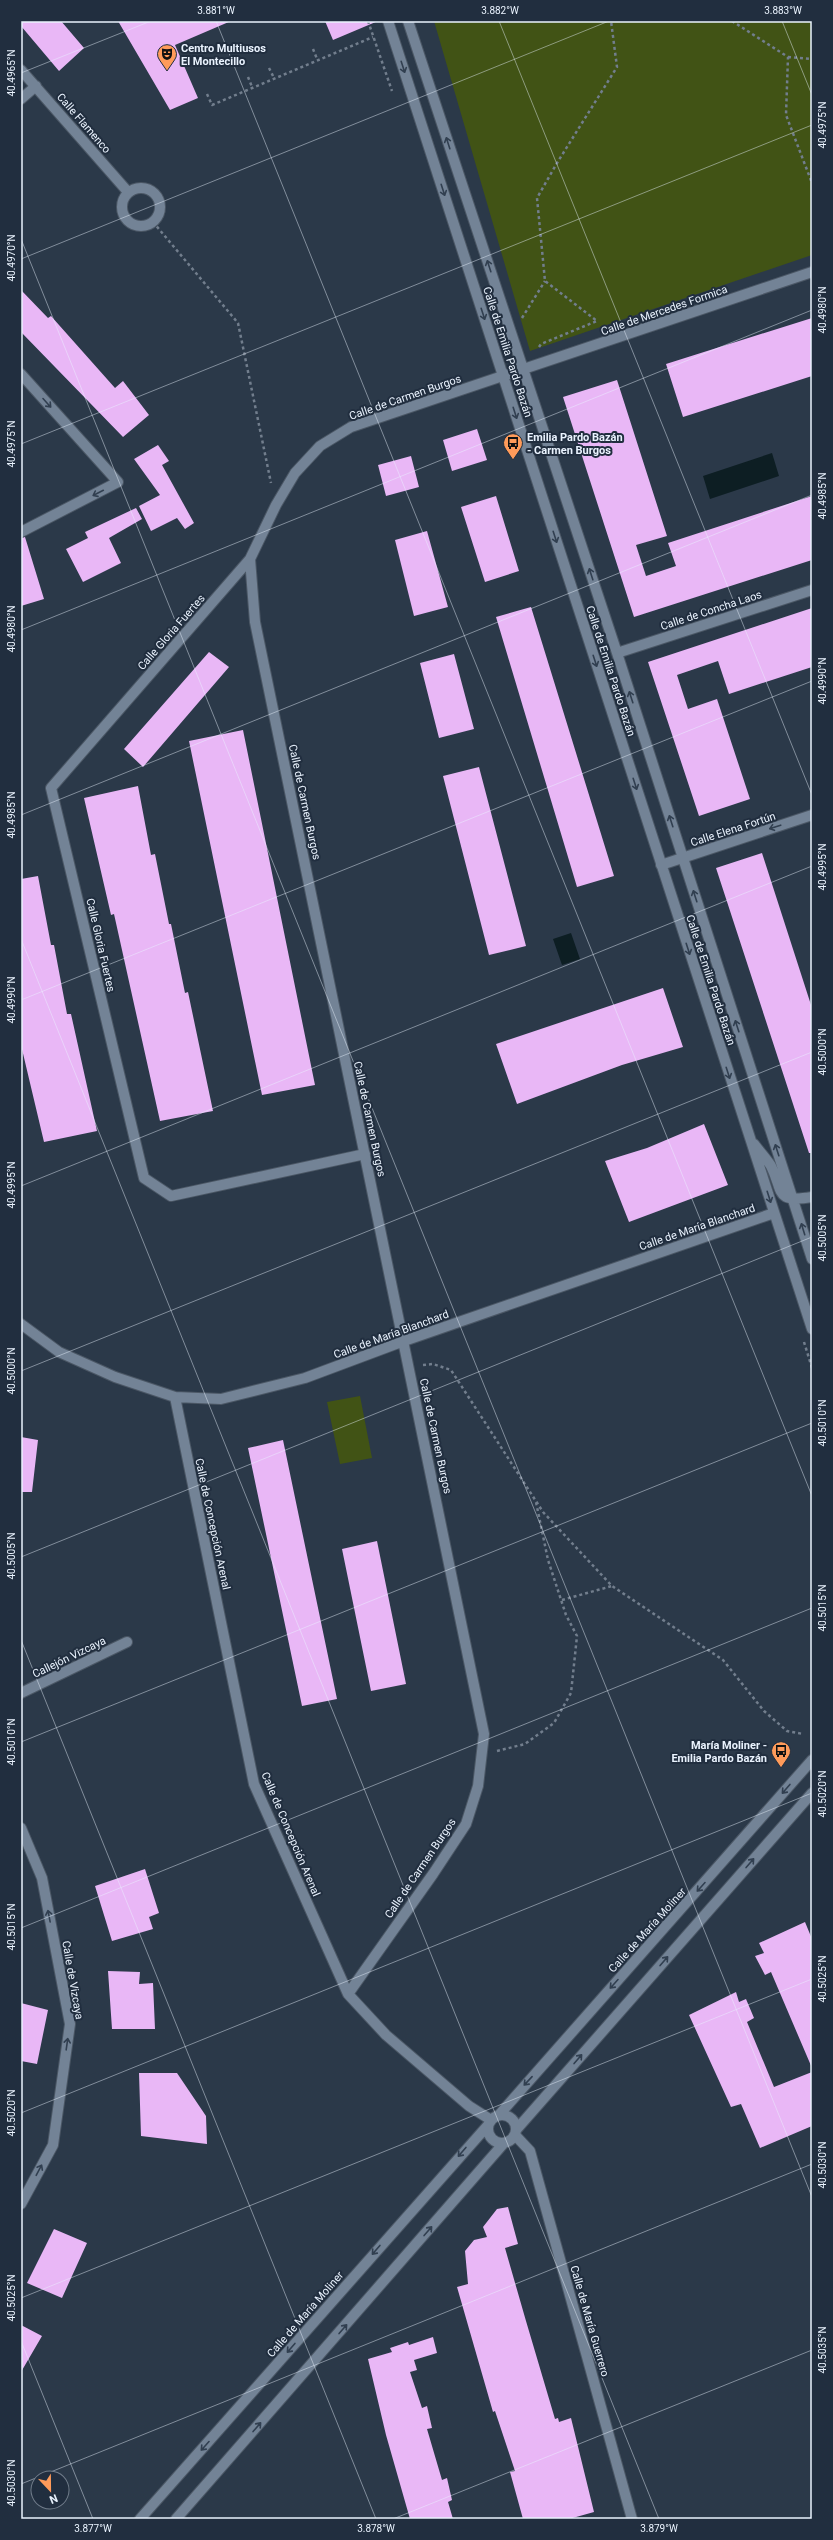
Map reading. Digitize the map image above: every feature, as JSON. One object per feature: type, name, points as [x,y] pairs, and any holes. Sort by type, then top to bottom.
[{"type":"street","name":"Calle de Emilia Pardo Bazán","points":[[388,21],[812,1329]]},
{"type":"street","name":"Calle de Emilia Pardo Bazán","points":[[408,21],[617,653],[812,1258]]},
{"type":"street","name":"Calle Flamenco","points":[[21,70],[128,192]]},
{"type":"street","points":[[21,99],[36,86]]},
{"type":"street","points":[[142,188],[155,194],[160,209],[153,222],[139,226],[126,219],[121,206],[128,192],[142,188]]},
{"type":"street","name":"Calle de Mercedes Formica","points":[[523,370],[812,272]]},
{"type":"street","name":"Calle de Carmen Burgos","points":[[348,1994],[433,1874],[466,1824],[478,1786],[484,1734],[255,622],[250,559],[276,504],[295,473],[320,446],[351,427],[523,370]]},
{"type":"street","points":[[21,374],[118,482],[21,532]]},
{"type":"street","name":"Calle Gloria Fuertes","points":[[250,559],[52,788],[144,1178],[171,1196],[365,1154]]},
{"type":"street","name":"Calle de Concha Laos","points":[[617,653],[812,590]]},
{"type":"street","name":"Calle Elena Fortún","points":[[661,865],[812,815]]},
{"type":"street","points":[[749,1137],[771,1166],[778,1188],[783,1195],[794,1200],[812,1197]]},
{"type":"street","name":"Calle de María Blanchard","points":[[21,1324],[59,1352],[115,1377],[175,1396],[221,1398],[305,1378],[404,1341],[774,1213]]},
{"type":"street","name":"Calle de Concepción Arenal","points":[[175,1396],[254,1784],[348,1994],[386,2035],[469,2106],[493,2120]]},
{"type":"street","name":"Callejón Vizcaya","points":[[21,1693],[128,1642]]},
{"type":"street","name":"Calle de María Moliner","points":[[140,2519],[812,1760]]},
{"type":"street","points":[[176,2519],[504,2143],[516,2133],[812,1793]]},
{"type":"street","name":"Calle de Vizcaya","points":[[21,1828],[42,1878],[70,2024],[53,2144],[21,2204]]},
{"type":"street","points":[[504,2143],[491,2138],[493,2120],[512,2118],[516,2133]]},
{"type":"street","name":"Calle de María Guerrero","points":[[516,2133],[530,2151],[632,2519]]},
{"type":"path","points":[[368,21],[392,91]]},
{"type":"path","points":[[512,334],[545,281],[538,198],[557,162],[617,67],[611,21]]},
{"type":"path","points":[[732,21],[788,57],[812,59]]},
{"type":"path","points":[[207,94],[212,104],[317,59],[373,37]]},
{"type":"path","points":[[313,49],[317,59]]},
{"type":"path","points":[[788,57],[786,115],[812,183]]},
{"type":"path","points":[[269,68],[274,78]]},
{"type":"path","points":[[248,77],[252,87]]},
{"type":"path","points":[[153,222],[238,323],[276,504]]},
{"type":"path","points":[[541,344],[598,321],[545,281]]},
{"type":"path","points":[[409,1366],[433,1364],[451,1370],[543,1512],[612,1586],[723,1660],[764,1711],[787,1731],[803,1734]]},
{"type":"path","points":[[482,1755],[525,1744],[554,1723],[571,1693],[577,1636],[548,1560],[536,1500]]},
{"type":"path","points":[[562,1600],[612,1586]]},
{"type":"green space","points":[[434,21],[812,21],[812,255],[530,351]]},
{"type":"green space","points":[[360,1396],[372,1458],[340,1464],[327,1402]]},
{"type":"shaded area","points":[[772,453],[779,476],[710,499],[703,476]]},
{"type":"shaded area","points":[[571,933],[580,959],[562,965],[553,939]]},
{"type":"building","points":[[21,21],[61,21],[84,48],[59,71],[21,26]]},
{"type":"building","name":"Centro Multiusos El Montecillo","points":[[118,21],[231,21],[175,45],[198,98],[170,110]]},
{"type":"building","points":[[325,21],[378,21],[333,40]]},
{"type":"building","points":[[21,290],[48,318],[51,316],[115,388],[123,381],[149,415],[123,437],[21,332]]},
{"type":"building","points":[[812,318],[812,376],[683,417],[666,364]]},
{"type":"building","points":[[617,380],[667,536],[636,545],[646,576],[676,566],[668,543],[812,496],[812,560],[634,617],[563,397]]},
{"type":"building","points":[[477,429],[487,460],[452,471],[443,440]]},
{"type":"building","points":[[158,445],[169,461],[162,465],[194,523],[185,529],[177,518],[151,531],[139,506],[160,495],[134,459]]},
{"type":"building","points":[[411,456],[419,487],[386,496],[378,465]]},
{"type":"building","points":[[496,496],[519,571],[485,582],[461,507]]},
{"type":"building","points":[[136,508],[142,519],[109,538],[121,563],[83,582],[66,549],[88,538],[85,532]]},
{"type":"building","points":[[427,531],[448,607],[414,616],[395,540]]},
{"type":"building","points":[[25,537],[44,599],[21,606],[21,538]]},
{"type":"building","points":[[531,607],[614,876],[577,887],[496,617]]},
{"type":"building","points":[[812,608],[812,667],[729,694],[718,661],[677,675],[688,709],[717,699],[750,799],[699,816],[648,662]]},
{"type":"building","points":[[209,652],[229,667],[143,767],[124,749]]},
{"type":"building","points":[[454,654],[474,729],[439,738],[420,663]]},
{"type":"building","points":[[243,730],[315,1085],[262,1095],[189,741]]},
{"type":"building","points":[[479,767],[526,946],[489,955],[443,776]]},
{"type":"building","points":[[138,786],[151,855],[155,854],[185,993],[188,992],[213,1111],[160,1121],[114,914],[111,915],[84,798]]},
{"type":"building","points":[[762,853],[812,1008],[812,1153],[809,1153],[716,868]]},
{"type":"building","points":[[38,876],[51,945],[54,945],[67,1014],[71,1014],[97,1131],[44,1142],[21,1045],[21,879]]},
{"type":"building","points":[[663,988],[683,1047],[622,1065],[517,1104],[496,1044]]},
{"type":"building","points":[[704,1124],[728,1185],[629,1222],[605,1161],[647,1148]]},
{"type":"building","points":[[21,1437],[38,1440],[32,1492],[21,1492]]},
{"type":"building","points":[[283,1440],[337,1699],[302,1706],[248,1448]]},
{"type":"building","points":[[377,1541],[406,1684],[371,1691],[342,1549]]},
{"type":"building","points":[[145,1869],[159,1913],[149,1917],[153,1929],[112,1941],[95,1886]]},
{"type":"building","points":[[805,1922],[812,1939],[812,2068],[771,1972],[765,1975],[755,1956],[764,1953],[759,1943]]},
{"type":"building","points":[[108,1971],[140,1972],[139,1984],[153,1983],[155,2029],[112,2029]]},
{"type":"building","points":[[736,1992],[739,2002],[746,1999],[754,2018],[747,2022],[774,2087],[812,2072],[812,2126],[760,2148],[741,2104],[731,2107],[689,2015]]},
{"type":"building","points":[[21,2003],[48,2010],[37,2064],[21,2061]]},
{"type":"building","points":[[139,2073],[177,2073],[206,2116],[207,2144],[141,2136]]},
{"type":"building","points":[[508,2207],[518,2244],[505,2248],[555,2419],[558,2418],[559,2422],[571,2418],[594,2512],[569,2519],[523,2519],[510,2472],[515,2471],[495,2411],[493,2412],[457,2287],[468,2284],[465,2251],[474,2240],[487,2237],[483,2227],[497,2209]]},
{"type":"building","points":[[54,2229],[87,2243],[62,2298],[27,2283]]},
{"type":"building","points":[[21,2325],[42,2336],[21,2372]]},
{"type":"building","points":[[433,2337],[437,2353],[414,2360],[417,2370],[410,2372],[422,2408],[427,2406],[432,2428],[427,2429],[442,2480],[447,2478],[452,2500],[448,2502],[453,2519],[410,2519],[386,2435],[368,2359],[392,2352],[390,2348],[408,2342],[409,2345]]},
{"type":"place","name":"Centro Multiusos El Montecillo","points":[[167,71]]},
{"type":"place","name":"Emilia Pardo Bazán - Carmen Burgos","points":[[513,460]]},
{"type":"place","name":"María Moliner - Emilia Pardo Bazán","points":[[781,1768]]}]
